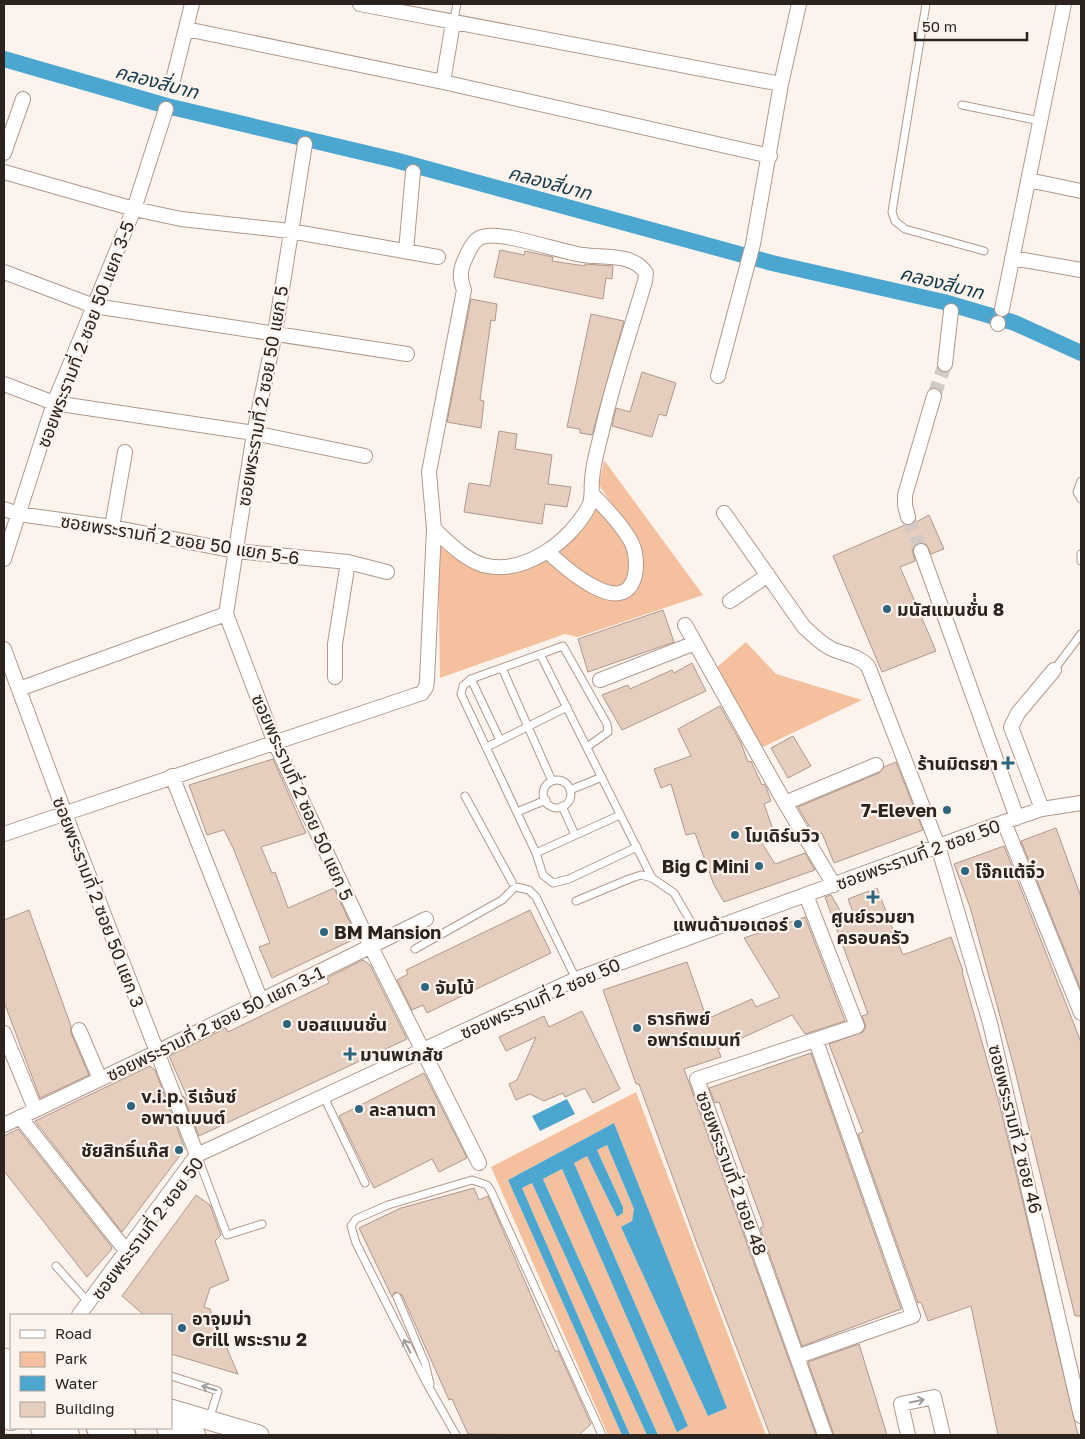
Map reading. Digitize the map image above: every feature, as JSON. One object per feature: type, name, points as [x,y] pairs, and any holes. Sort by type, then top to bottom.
[{"type":"highway","points":[[172,1428],[201,1428]]},
{"type":"highway","points":[[46,1429],[67,1435]]},
{"type":"highway","points":[[102,1429],[124,1435]]},
{"type":"main road","points":[[172,1410],[201,1428],[259,1435]]},
{"type":"street","points":[[172,84],[192,4]]},
{"type":"street","points":[[360,4],[781,84]]},
{"type":"street","points":[[718,376],[753,244],[770,156],[781,84],[799,4]]},
{"type":"street","points":[[999,319],[1064,4]]},
{"type":"street","points":[[443,82],[453,23]]},
{"type":"street","points":[[186,29],[443,82],[770,156]]},
{"type":"street","points":[[4,153],[23,99]]},
{"type":"street","name":"ซอยพระรามที่ 2 ซอย 50 แยก 3-5","points":[[4,559],[54,402],[134,209],[166,109]]},
{"type":"street","name":"ซอยพระรามที่ 2 ซอย 50 แยก 5","points":[[305,144],[275,333],[254,433],[226,614],[275,743],[371,947],[479,1162]]},
{"type":"street","points":[[4,172],[134,209],[181,219],[290,231],[438,257]]},
{"type":"street","points":[[406,251],[414,172]]},
{"type":"street","points":[[1028,180],[1081,191]]},
{"type":"street","points":[[4,834],[422,693],[427,680],[434,529],[429,472],[464,290],[459,277],[467,254],[476,240],[481,237],[498,236],[582,255],[627,259],[642,267],[646,273],[602,428],[592,478],[590,504],[580,521],[547,551],[529,561],[502,567],[482,565],[466,557],[434,529]]},
{"type":"street","points":[[1012,258],[1081,270]]},
{"type":"street","points":[[4,272],[94,306],[407,354]]},
{"type":"street","points":[[945,364],[950,310]]},
{"type":"street","points":[[4,384],[54,402],[254,433],[365,456]]},
{"type":"street","points":[[908,517],[905,495],[934,396]]},
{"type":"street","points":[[112,527],[125,452]]},
{"type":"street","points":[[547,551],[575,576],[598,589],[619,593],[626,592],[631,586],[636,570],[632,544],[615,519],[592,494]]},
{"type":"street","name":"ซอยพระรามที่ 2 ซอย 50 แยก 5-6","points":[[4,509],[18,514],[112,527],[235,551],[348,562],[387,572]]},
{"type":"street","name":"ซอยพระรามที่ 2 ซอย 46","points":[[724,512],[804,626],[817,639],[833,649],[861,658],[868,666],[938,846],[990,1023],[1081,1416]]},
{"type":"street","points":[[921,551],[1011,820],[1081,1013]]},
{"type":"street","points":[[335,677],[334,644],[348,562]]},
{"type":"street","points":[[730,601],[768,575]]},
{"type":"street","points":[[19,689],[226,614]]},
{"type":"street","points":[[685,625],[785,803],[834,885]]},
{"type":"street","points":[[600,680],[696,643]]},
{"type":"street","name":"ซอยพระรามที่ 2 ซอย 50 แยก 3","points":[[4,649],[65,814],[197,1155]]},
{"type":"street","points":[[1042,809],[1015,744],[1011,728],[1018,713],[1054,670]]},
{"type":"street","points":[[785,803],[876,765]]},
{"type":"street","points":[[172,776],[261,1001]]},
{"type":"street","name":"ซอยพระรามที่ 2 ซอย 50","points":[[81,1314],[197,1155],[576,979],[1042,809],[1081,803]]},
{"type":"street","name":"ซอยพระรามที่ 2 ซอย 48","points":[[806,895],[857,1026],[697,1079],[799,1356],[826,1435]]},
{"type":"street","name":"ซอยพระรามที่ 2 ซอย 50 แยก 3-1","points":[[4,1124],[157,1052],[426,919]]},
{"type":"street","points":[[79,1030],[100,1079]]},
{"type":"street","points":[[4,1033],[35,1109]]},
{"type":"street","points":[[799,1356],[913,1316],[816,1041]]},
{"type":"street","points":[[20,1117],[127,1252]]},
{"type":"street","points":[[908,1435],[901,1404],[934,1397],[943,1435]]},
{"type":"lane","points":[[453,23],[457,4]]},
{"type":"lane","points":[[926,4],[892,212],[895,221],[905,229],[984,251]]},
{"type":"lane","points":[[962,105],[1040,121]]},
{"type":"lane","points":[[1081,481],[1077,492],[1081,499]]},
{"type":"lane","points":[[1081,554],[1081,561]]},
{"type":"lane","points":[[1054,670],[1081,634]]},
{"type":"lane","points":[[587,747],[608,732],[608,724],[563,646],[471,679],[463,686],[461,694],[536,853],[543,875],[553,883],[569,879],[637,847]]},
{"type":"lane","points":[[540,654],[652,878]]},
{"type":"lane","points":[[502,668],[552,781]]},
{"type":"lane","points":[[471,679],[500,740]]},
{"type":"lane","points":[[486,747],[567,707]]},
{"type":"lane","points":[[570,790],[602,777]]},
{"type":"lane","points":[[552,781],[564,782],[570,790],[570,799],[562,806],[553,807],[546,800],[544,791],[552,781]]},
{"type":"lane","points":[[465,796],[513,886],[529,890],[536,897],[576,979]]},
{"type":"lane","points":[[517,812],[546,800]]},
{"type":"lane","points":[[562,806],[575,835]]},
{"type":"lane","points":[[536,853],[620,815]]},
{"type":"lane","points":[[576,902],[640,875],[652,878],[674,893],[698,934]]},
{"type":"lane","points":[[415,949],[502,900],[513,886]]},
{"type":"lane","points":[[324,1097],[365,1183]]},
{"type":"lane","points":[[197,1155],[227,1235],[262,1224]]},
{"type":"lane","points":[[456,1435],[432,1394],[356,1244],[351,1226],[360,1217],[388,1205],[472,1180],[487,1185],[602,1435]]},
{"type":"lane","points":[[56,1266],[89,1304]]},
{"type":"lane","points":[[397,1297],[425,1363],[432,1394]]},
{"type":"lane","points":[[172,1376],[218,1391],[201,1428]]},
{"type":"green space","points":[[604,460],[703,595],[578,637],[565,634],[440,678],[438,544],[463,563],[488,571],[515,569],[549,559],[609,597],[642,566],[641,550],[635,538],[599,485]]},
{"type":"green space","points":[[593,510],[599,510],[611,523],[625,545],[629,565],[628,575],[625,583],[620,588],[611,589],[593,582],[576,570],[557,551]]},
{"type":"green space","points":[[746,642],[776,674],[862,700],[761,748],[716,668]]},
{"type":"green space","points":[[636,1092],[766,1435],[658,1435],[543,1179],[562,1169],[677,1431],[688,1426],[574,1163],[587,1155],[617,1217],[623,1213],[623,1207],[597,1150],[607,1145],[634,1209],[632,1221],[621,1227],[708,1416],[726,1408],[614,1123],[508,1180],[622,1435],[608,1435],[491,1167]]},
{"type":"green space","points":[[532,1183],[647,1435],[630,1435],[522,1188]]},
{"type":"water","points":[[567,1099],[575,1114],[540,1131],[532,1116]]},
{"type":"water","points":[[614,1123],[727,1408],[708,1416],[621,1227],[632,1221],[634,1209],[607,1145],[597,1150],[623,1207],[623,1213],[617,1217],[587,1156],[574,1163],[688,1426],[677,1432],[562,1169],[543,1179],[658,1435],[647,1435],[532,1183],[522,1188],[630,1435],[622,1435],[508,1180]]},
{"type":"building","points":[[500,250],[524,255],[525,251],[553,257],[552,261],[585,266],[585,264],[613,266],[612,279],[606,278],[603,299],[494,277]]},
{"type":"building","points":[[471,299],[497,304],[495,321],[491,320],[480,400],[484,401],[481,428],[447,422]]},
{"type":"building","points":[[591,314],[624,321],[592,435],[580,433],[580,429],[567,427]]},
{"type":"building","points":[[642,372],[676,383],[666,416],[659,414],[652,437],[612,426],[616,408],[630,412]]},
{"type":"building","points":[[499,431],[517,434],[515,449],[552,455],[548,484],[571,487],[567,507],[545,504],[542,524],[464,512],[469,483],[490,486]]},
{"type":"building","name":"มนัสแมนชั่่น 8","points":[[929,515],[944,549],[931,554],[926,544],[918,543],[912,550],[915,561],[900,567],[936,651],[882,672],[833,556],[905,525],[911,525]]},
{"type":"building","points":[[663,610],[674,642],[588,672],[578,639]]},
{"type":"building","points":[[692,663],[706,691],[622,730],[602,695],[628,685],[630,689],[672,670],[674,673]]},
{"type":"building","points":[[720,706],[741,743],[748,762],[751,761],[762,785],[764,784],[766,787],[771,801],[764,804],[775,835],[760,840],[775,864],[805,853],[815,870],[724,902],[714,885],[695,833],[686,835],[671,784],[661,788],[654,769],[691,756],[678,729]]},
{"type":"building","points":[[793,736],[811,766],[788,778],[771,748]]},
{"type":"building","points":[[273,759],[306,833],[261,847],[272,873],[275,872],[288,908],[334,888],[357,938],[272,978],[259,947],[270,943],[234,850],[224,830],[207,835],[189,785]]},
{"type":"building","points":[[896,762],[923,830],[834,863],[822,833],[815,836],[798,807],[879,773],[884,767]]},
{"type":"building","points":[[1056,828],[1081,897],[1081,990],[1021,841]]},
{"type":"building","points":[[1004,846],[1081,1042],[1081,1316],[1075,1316],[1014,1067],[970,907],[954,864]]},
{"type":"building","points":[[877,888],[903,955],[951,937],[963,971],[1000,1106],[1078,1435],[998,1435],[971,1306],[928,1321],[921,1302],[918,1303],[858,1134],[863,1132],[829,1044],[863,1032],[866,1027],[862,1016],[868,1014],[825,897],[831,895],[847,922],[855,918],[848,899]]},
{"type":"building","points":[[29,910],[71,1026],[71,1033],[89,1075],[40,1098],[4,1002],[4,920]]},
{"type":"building","points":[[530,910],[551,953],[427,1013],[423,1005],[412,1010],[397,980],[408,974],[406,970]]},
{"type":"building","points":[[805,917],[845,1021],[805,1034],[792,1015],[718,1049],[721,1057],[684,1069],[816,1435],[770,1435],[697,1244],[639,1084],[636,1084],[603,990],[687,962],[707,1019],[752,999],[756,1007],[780,997],[744,938]]},
{"type":"building","points":[[363,960],[370,965],[407,1039],[199,1136],[183,1096],[189,1101],[169,1056],[226,1028],[228,1032],[329,983],[327,978]]},
{"type":"building","points":[[582,1011],[620,1089],[593,1103],[585,1088],[565,1097],[563,1093],[544,1101],[530,1094],[516,1100],[509,1084],[517,1080],[536,1037],[506,1051],[499,1037],[544,1016],[549,1027]]},
{"type":"building","points":[[811,1053],[901,1309],[802,1346],[760,1228],[763,1227],[763,1224],[719,1102],[715,1103],[709,1088]]},
{"type":"building","points":[[150,1066],[155,1070],[185,1149],[122,1232],[35,1121]]},
{"type":"building","points":[[424,1073],[467,1158],[439,1172],[432,1159],[374,1188],[339,1116]]},
{"type":"building","points":[[18,1129],[111,1246],[112,1249],[87,1277],[4,1171],[4,1136]]},
{"type":"building","points":[[474,1188],[479,1200],[488,1196],[555,1351],[558,1351],[591,1424],[579,1435],[468,1434],[452,1399],[449,1400],[402,1295],[395,1292],[392,1297],[359,1228],[401,1208]]},
{"type":"building","points":[[196,1195],[210,1205],[221,1235],[215,1241],[229,1280],[210,1288],[204,1307],[210,1309],[238,1374],[172,1354],[172,1314],[143,1314],[122,1296]]},
{"type":"building","points":[[859,1344],[887,1435],[834,1435],[808,1362]]},
{"type":"waterway","name":"คลองสี่บาท","points":[[4,59],[167,106],[395,160],[772,263],[944,302],[1015,323],[1081,353]]},
{"type":"tunnel","points":[[934,396],[945,364]]},
{"type":"tunnel","points":[[908,517],[921,551]]},
{"type":"place","name":"มนัสแมนชั่่น 8","points":[[887,609]]},
{"type":"place","name":"ร้านมิตรยา","points":[[1008,763]]},
{"type":"place","name":"7-Eleven","points":[[947,810]]},
{"type":"place","name":"โมเดิร์นวิว","points":[[735,835]]},
{"type":"place","name":"Big C Mini","points":[[759,866]]},
{"type":"place","name":"โจ๊กแต้จิ๋ว","points":[[965,871]]},
{"type":"place","name":"ศูนย์รวมยา ครอบครัว","points":[[873,897]]},
{"type":"place","name":"แพนด้ามอเตอร์","points":[[798,924]]},
{"type":"place","name":"BM Mansion","points":[[324,932]]},
{"type":"place","name":"จัมโบ้","points":[[425,987]]},
{"type":"place","name":"บอสแมนชั่น","points":[[287,1024]]},
{"type":"place","name":"ธารทิพย์ อพาร์ตเมนท์","points":[[637,1028]]},
{"type":"place","name":"มานพเภสัช","points":[[350,1054]]},
{"type":"place","name":"v.i.p. รีเจ้นซ์ อพาตเมนต์","points":[[131,1106]]},
{"type":"place","name":"ละลานตา","points":[[359,1109]]},
{"type":"place","name":"ชัยสิทธิ์แก๊ส","points":[[179,1150]]},
{"type":"place","name":"อาจุมม่า Grill พระราม 2","points":[[182,1328]]}]
